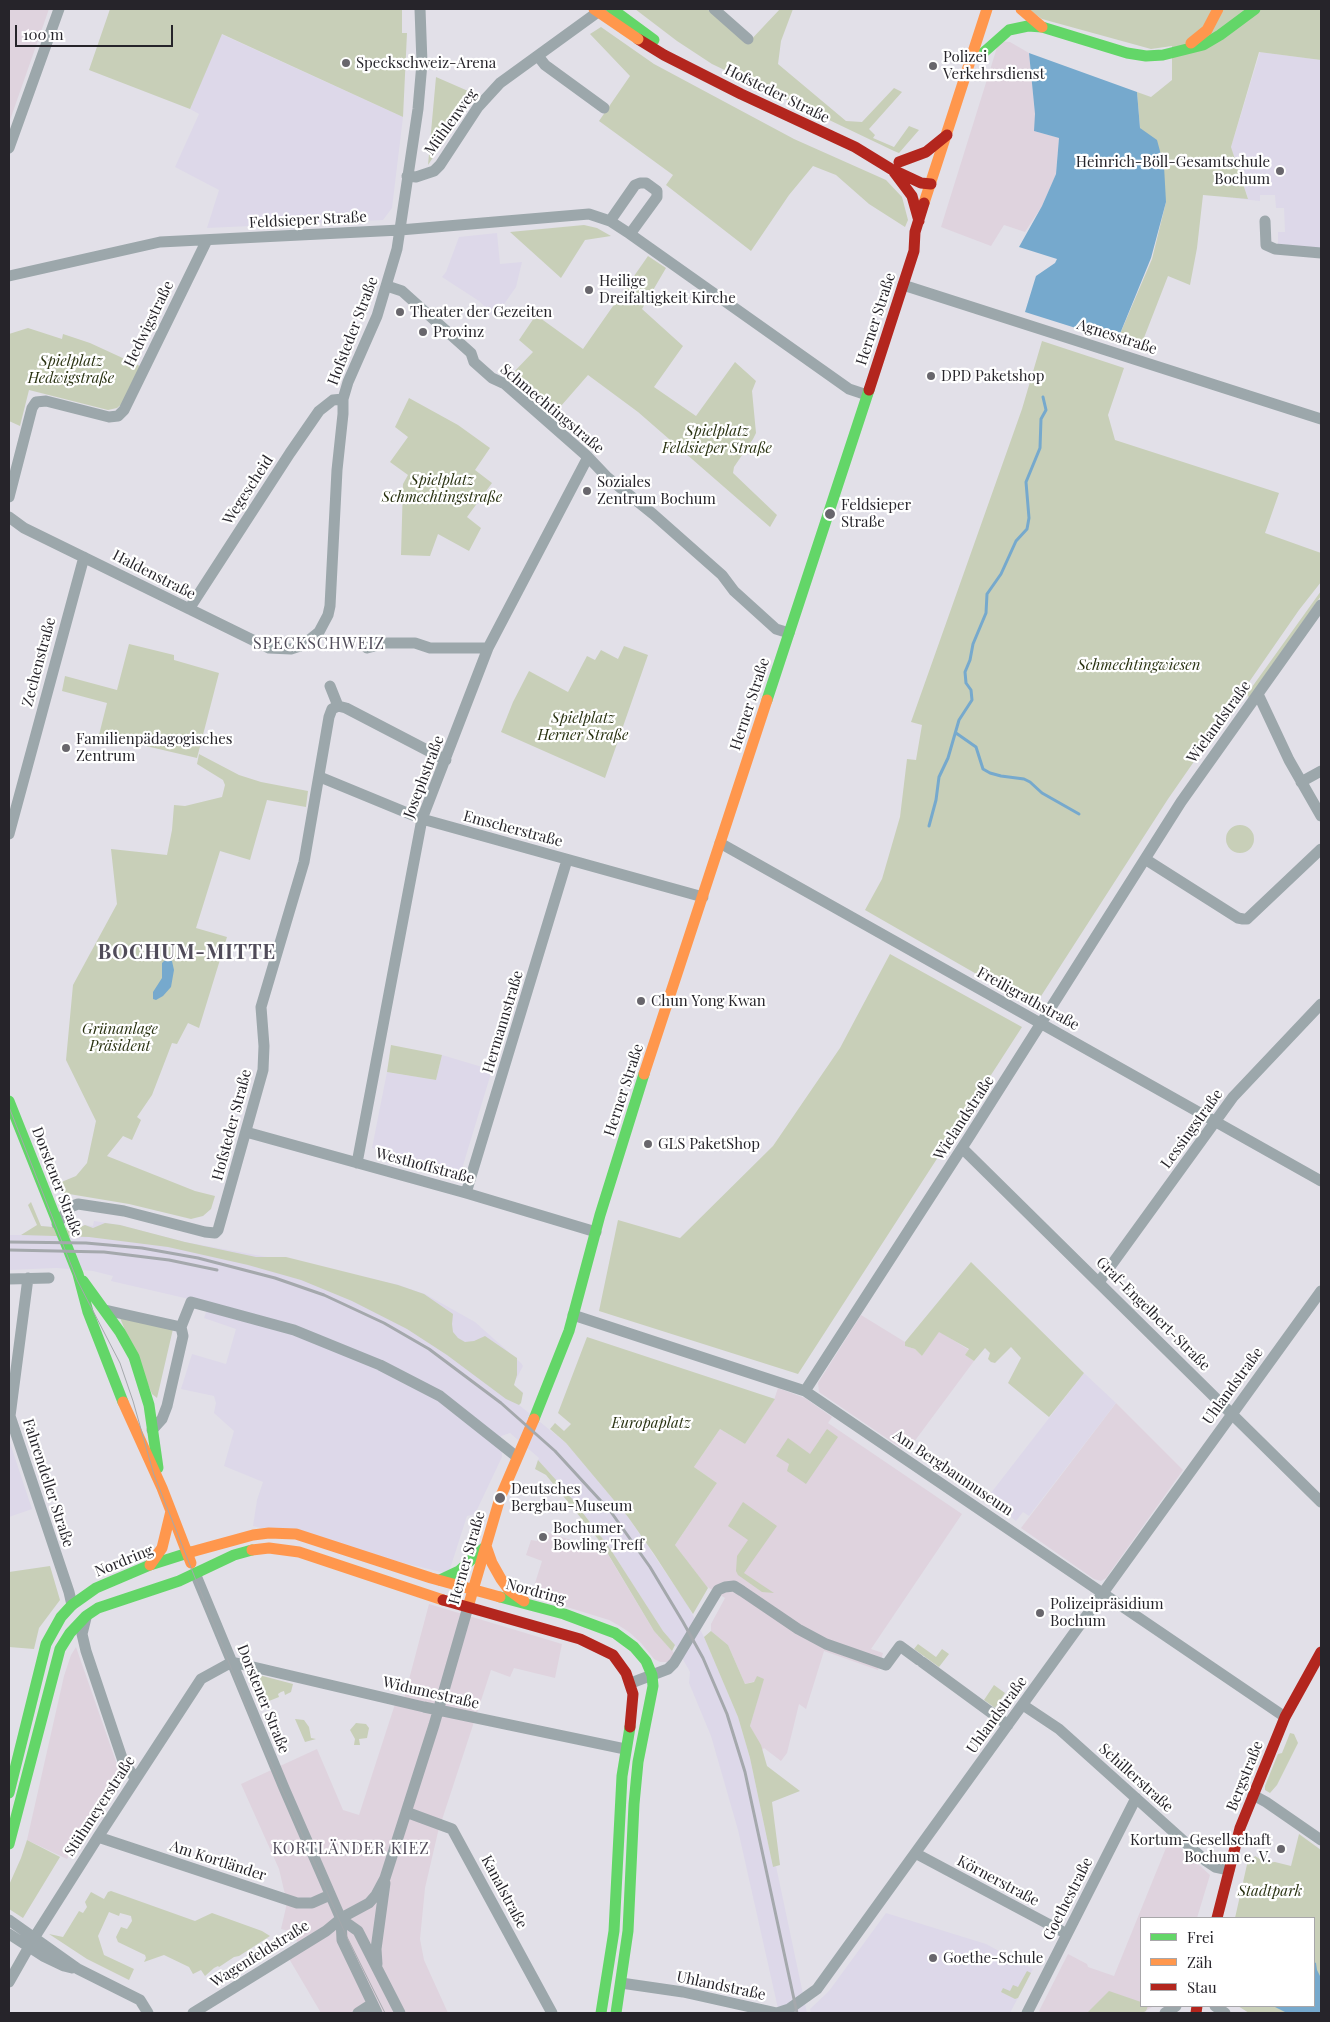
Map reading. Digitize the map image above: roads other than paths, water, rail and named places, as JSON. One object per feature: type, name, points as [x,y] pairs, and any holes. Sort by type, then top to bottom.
[{"type":"main road","name":"Hofsteder Straße","points":[[594,9],[639,35]]},
{"type":"main road","name":"Hofsteder Straße","points":[[612,9],[639,35],[664,55],[855,148],[871,151],[921,183],[935,182]]},
{"type":"main road","name":"Herner Straße","points":[[914,251],[925,234],[935,182],[947,135],[987,9]]},
{"type":"main road","name":"Herner Straße","points":[[468,1607],[500,1498],[560,1356],[633,1109],[914,251],[919,221],[983,53],[996,9]]},
{"type":"main road","points":[[1021,9],[1042,27]]},
{"type":"main road","points":[[1179,52],[1197,40],[1207,30],[1218,9]]},
{"type":"main road","points":[[983,53],[1009,30],[1017,27],[1042,27],[1127,53],[1146,56],[1179,52],[1203,45],[1255,9]]},
{"type":"main road","points":[[895,166],[926,152],[947,135]]},
{"type":"main road","name":"Hofsteder Straße","points":[[895,166],[912,196],[919,221]]},
{"type":"main road","name":"Dorstener Straße","points":[[9,1101],[78,1274],[88,1312],[132,1425],[162,1488],[196,1573]]},
{"type":"main road","name":"Dorstener Straße","points":[[78,1274],[105,1310],[134,1357],[146,1394],[162,1488]]},
{"type":"main road","points":[[150,1565],[164,1544],[171,1511]]},
{"type":"main road","name":"Nordring","points":[[9,1793],[46,1644],[52,1631],[72,1605],[96,1588],[150,1565],[254,1535],[284,1533],[312,1538],[473,1590],[564,1614],[615,1633],[634,1647],[646,1661],[652,1675]]},
{"type":"main road","points":[[440,1580],[459,1571],[486,1546],[492,1563],[505,1585],[514,1594],[533,1606]]},
{"type":"main road","points":[[9,1844],[21,1804],[51,1678],[63,1643],[77,1625],[98,1608],[174,1583],[234,1555],[249,1550],[284,1549],[593,1644],[612,1655],[626,1673],[631,1683],[633,1708],[622,1776],[614,1931],[601,2013]]},
{"type":"main road","points":[[72,1605],[77,1625]]},
{"type":"main road","name":"Bergstraße","points":[[1217,1917],[1240,1828],[1285,1718],[1318,1668],[1321,1652]]},
{"type":"main road","points":[[616,2013],[628,1931],[634,1794],[640,1752],[652,1699],[652,1675]]},
{"type":"street","points":[[9,148],[58,9]]},
{"type":"street","name":"Hofsteder Straße","points":[[288,649],[303,645],[319,632],[328,615],[330,606],[337,470],[343,399],[348,382],[372,330],[398,249],[422,62],[420,9]]},
{"type":"street","name":"Mühlenweg","points":[[407,176],[416,177],[434,171],[485,98],[500,83],[602,9]]},
{"type":"street","points":[[714,9],[748,39]]},
{"type":"street","points":[[538,56],[545,65],[604,108]]},
{"type":"street","points":[[610,221],[635,185],[640,182],[646,183],[657,191],[657,197],[630,234]]},
{"type":"street","name":"Feldsieper Straße","points":[[9,276],[160,242],[400,230],[589,214],[610,221],[630,234],[849,389],[867,394]]},
{"type":"street","points":[[1265,221],[1266,245],[1276,248],[1321,253]]},
{"type":"street","name":"Hedwigstraße","points":[[9,497],[32,408],[36,402],[46,401],[110,417],[118,416],[124,410],[206,240]]},
{"type":"street","name":"Agnesstraße","points":[[903,285],[1321,419]]},
{"type":"street","name":"Schmechtingstraße","points":[[387,286],[402,291],[470,353],[474,362],[492,378],[505,384],[607,476],[722,575],[734,591],[776,629],[789,633]]},
{"type":"street","name":"Wegescheid","points":[[189,609],[314,418],[326,404],[333,400],[343,399]]},
{"type":"street","name":"Josephstraße","points":[[357,1163],[422,819],[488,648],[588,457]]},
{"type":"street","name":"Haldenstraße","points":[[9,517],[24,528],[269,648],[288,649]]},
{"type":"street","name":"Zechenstraße","points":[[9,834],[84,557]]},
{"type":"street","name":"Wielandstraße","points":[[805,1391],[962,1148],[1181,802],[1321,605]]},
{"type":"street","points":[[367,648],[386,643],[414,643],[430,648],[488,648]]},
{"type":"street","points":[[330,686],[338,706],[346,708],[446,760]]},
{"type":"street","points":[[1258,694],[1300,782],[1321,816]]},
{"type":"street","name":"Hofsteder Straße","points":[[57,1224],[70,1207],[78,1204],[124,1211],[215,1233],[218,1230],[263,1070],[264,1046],[261,1007],[304,862],[329,717],[332,709],[338,706]]},
{"type":"street","points":[[1300,782],[1321,771]]},
{"type":"street","name":"Emscherstraße","points":[[320,777],[422,819],[702,897]]},
{"type":"street","name":"Freiligrathstraße","points":[[720,844],[1321,1181]]},
{"type":"street","points":[[1145,859],[1238,918],[1243,919],[1248,918],[1321,849]]},
{"type":"street","name":"Hermannstraße","points":[[466,1193],[567,860]]},
{"type":"street","name":"Lessingstraße","points":[[1100,1282],[1233,1097],[1321,1004]]},
{"type":"street","name":"Westhoffstraße","points":[[246,1132],[466,1193],[596,1232]]},
{"type":"street","name":"Graf-Engelbert-Straße","points":[[962,1148],[1321,1502]]},
{"type":"street","name":"Fahrendeller Straße","points":[[28,1278],[10,1416],[72,1605]]},
{"type":"street","points":[[9,1279],[49,1278]]},
{"type":"street","name":"Uhlandstraße","points":[[621,1983],[683,1992],[777,2013],[789,2009],[817,1989],[1321,1291]]},
{"type":"street","points":[[152,1430],[162,1419],[167,1406],[183,1336],[181,1327],[191,1302],[294,1330],[380,1365],[440,1396],[517,1457]]},
{"type":"street","points":[[105,1310],[181,1327]]},
{"type":"street","name":"Am Bergbaumuseum","points":[[573,1315],[805,1391],[1285,1718]]},
{"type":"street","name":"Dorstener Straße","points":[[196,1573],[341,1919]]},
{"type":"street","points":[[631,1683],[668,1669],[674,1663],[718,1590],[734,1586],[826,1644],[886,1665],[900,1646],[1008,1725]]},
{"type":"street","name":"Herner Straße","points":[[341,1919],[369,1904],[385,1878],[468,1607]]},
{"type":"street","points":[[86,1616],[82,1634],[86,1651],[123,1761],[135,1778]]},
{"type":"street","points":[[63,1643],[76,1643],[86,1651]]},
{"type":"street","name":"Widumestraße","points":[[232,1662],[438,1710],[626,1750]]},
{"type":"street","name":"Stühmeyerstraße","points":[[9,1982],[135,1778],[201,1679],[232,1662]]},
{"type":"street","name":"Schillerstraße","points":[[1023,1705],[1058,1728],[1206,1861],[1215,1867],[1229,1870]]},
{"type":"street","points":[[1253,1796],[1266,1802],[1321,1840]]},
{"type":"street","name":"Goethestraße","points":[[1027,2013],[1136,1798]]},
{"type":"street","name":"Kanalstraße","points":[[406,1812],[452,1829],[552,2013]]},
{"type":"street","name":"Am Kortländer","points":[[98,1837],[297,1903],[312,1903],[330,1895]]},
{"type":"street","name":"Körnerstraße","points":[[915,1853],[1067,1934]]},
{"type":"street","points":[[378,1969],[376,1949],[385,1878]]},
{"type":"street","points":[[341,1919],[358,1931],[400,2013]]},
{"type":"street","points":[[341,1919],[342,1940],[374,2009],[358,2013]]},
{"type":"street","name":"Wagenfeldstraße","points":[[193,2013],[326,1931],[341,1919]]},
{"type":"street","points":[[9,1920],[32,1943],[64,1966],[78,1969],[140,2000],[148,2013]]},
{"type":"street","points":[[9,1934],[32,1943]]},
{"type":"water","points":[[1029,53],[1137,92],[1140,128],[1157,140],[1164,166],[1166,202],[1151,258],[1117,341],[1025,312],[1036,276],[1055,263],[1057,259],[1019,247],[1042,206],[1056,174],[1059,138],[1034,131],[1035,114]]},
{"type":"water","points":[[169,959],[172,961],[174,970],[171,987],[163,996],[156,1000],[153,999],[153,992],[162,978],[162,963]]},
{"type":"water","points":[[1316,1963],[1321,1978],[1321,2013],[1287,2013],[1275,2007],[1315,2007]]},
{"type":"waterway","points":[[929,826],[936,800],[939,777],[948,758],[959,720],[972,700],[971,690],[966,683],[965,672],[970,660],[973,644],[986,613],[987,594],[1001,574],[1016,541],[1027,529],[1029,518],[1026,482],[1040,448],[1041,419],[1046,410],[1043,397]]},
{"type":"waterway","points":[[956,733],[976,747],[983,769],[1001,776],[1024,779],[1042,793],[1079,814]]},
{"type":"tram line","points":[[9,1107],[77,1280],[120,1363],[154,1475],[251,1718],[345,1933],[385,2013]]},
{"type":"railway","points":[[9,1242],[86,1243],[142,1248],[198,1258],[275,1278],[324,1295],[384,1323],[429,1349],[501,1403],[555,1451],[611,1512],[650,1567],[703,1658],[727,1714],[745,1772],[797,2013]]},
{"type":"railway","points":[[9,1250],[104,1252],[169,1260],[217,1270]]},
{"type":"place","name":"Speckschweiz-Arena","points":[[346,63]]},
{"type":"place","name":"Polizei Verkehrsdienst","points":[[933,66]]},
{"type":"place","name":"Heinrich-Böll-Gesamtschule Bochum","points":[[1280,171]]},
{"type":"place","name":"Heilige Dreifaltigkeit Kirche","points":[[589,290]]},
{"type":"place","name":"Theater der Gezeiten","points":[[400,312]]},
{"type":"place","name":"Provinz","points":[[423,332]]},
{"type":"place","name":"DPD Paketshop","points":[[931,376]]},
{"type":"place","name":"Soziales Zentrum Bochum","points":[[587,491]]},
{"type":"place","name":"Feldsieper Straße","points":[[830,514]]},
{"type":"place","name":"Familienpädagogisches Zentrum","points":[[66,748]]},
{"type":"place","name":"Chun Yong Kwan","points":[[641,1001]]},
{"type":"place","name":"GLS PaketShop","points":[[648,1144]]},
{"type":"place","name":"Deutsches Bergbau-Museum","points":[[500,1498]]},
{"type":"place","name":"Bochumer Bowling Treff","points":[[543,1537]]},
{"type":"place","name":"Polizeipräsidium Bochum","points":[[1040,1613]]},
{"type":"place","name":"Kortum-Gesellschaft Bochum e. V.","points":[[1281,1849]]},
{"type":"place","name":"Goethe-Schule","points":[[933,1958]]},
{"type":"district","name":"SPECKSCHWEIZ","points":[[319,644]]},
{"type":"district","name":"BOCHUM-MITTE","points":[[187,953]]},
{"type":"district","name":"KORTLÄNDER KIEZ","points":[[351,1849]]},
{"type":"park label","name":"Spielplatz Hedwigstraße","points":[[71,370]]},
{"type":"park label","name":"Spielplatz Feldsieper Straße","points":[[717,440]]},
{"type":"park label","name":"Spielplatz Schmechtingstraße","points":[[442,488]]},
{"type":"park label","name":"Schmechtingwiesen","points":[[1139,665]]},
{"type":"park label","name":"Spielplatz Herner Straße","points":[[583,726]]},
{"type":"park label","name":"Grünanlage Präsident","points":[[120,1038]]},
{"type":"park label","name":"Europaplatz","points":[[651,1423]]},
{"type":"park label","name":"Stadtpark","points":[[1270,1891]]}]
